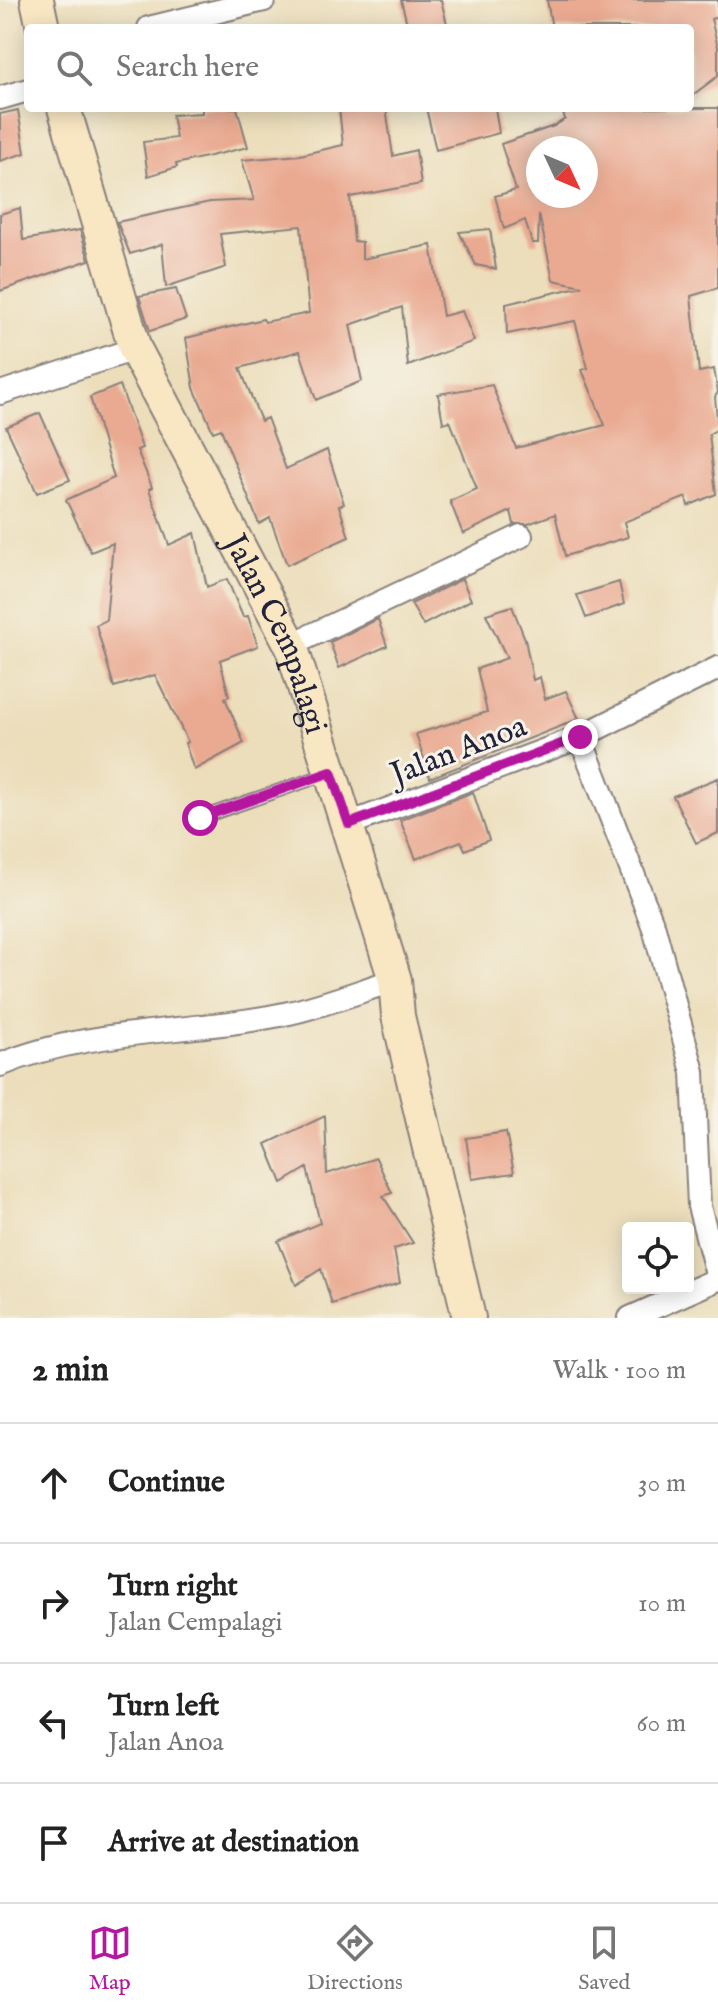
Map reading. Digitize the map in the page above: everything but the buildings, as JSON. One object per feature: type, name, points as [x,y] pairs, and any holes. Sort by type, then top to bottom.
[{"type":"street","points":[[37,0],[42,24]]},
{"type":"street","points":[[165,24],[264,0]]},
{"type":"street","points":[[0,98],[24,91]]},
{"type":"street","name":"Jalan Cempalagi","points":[[65,112],[135,349],[291,645],[395,980],[398,1016],[469,1318]]},
{"type":"street","points":[[0,393],[135,349]]},
{"type":"street","points":[[291,645],[521,536]]},
{"type":"street","name":"Jalan Anoa","points":[[349,824],[580,737],[718,668]]},
{"type":"street","points":[[580,737],[654,928],[693,1072],[699,1206],[718,1278],[630,1318]]},
{"type":"street","points":[[0,1065],[26,1054],[170,1027],[289,1013],[395,980]]},
{"type":"lane","points":[[200,818],[331,772]]},
{"type":"route","points":[[200,818],[331,772],[349,824],[580,737]]}]
